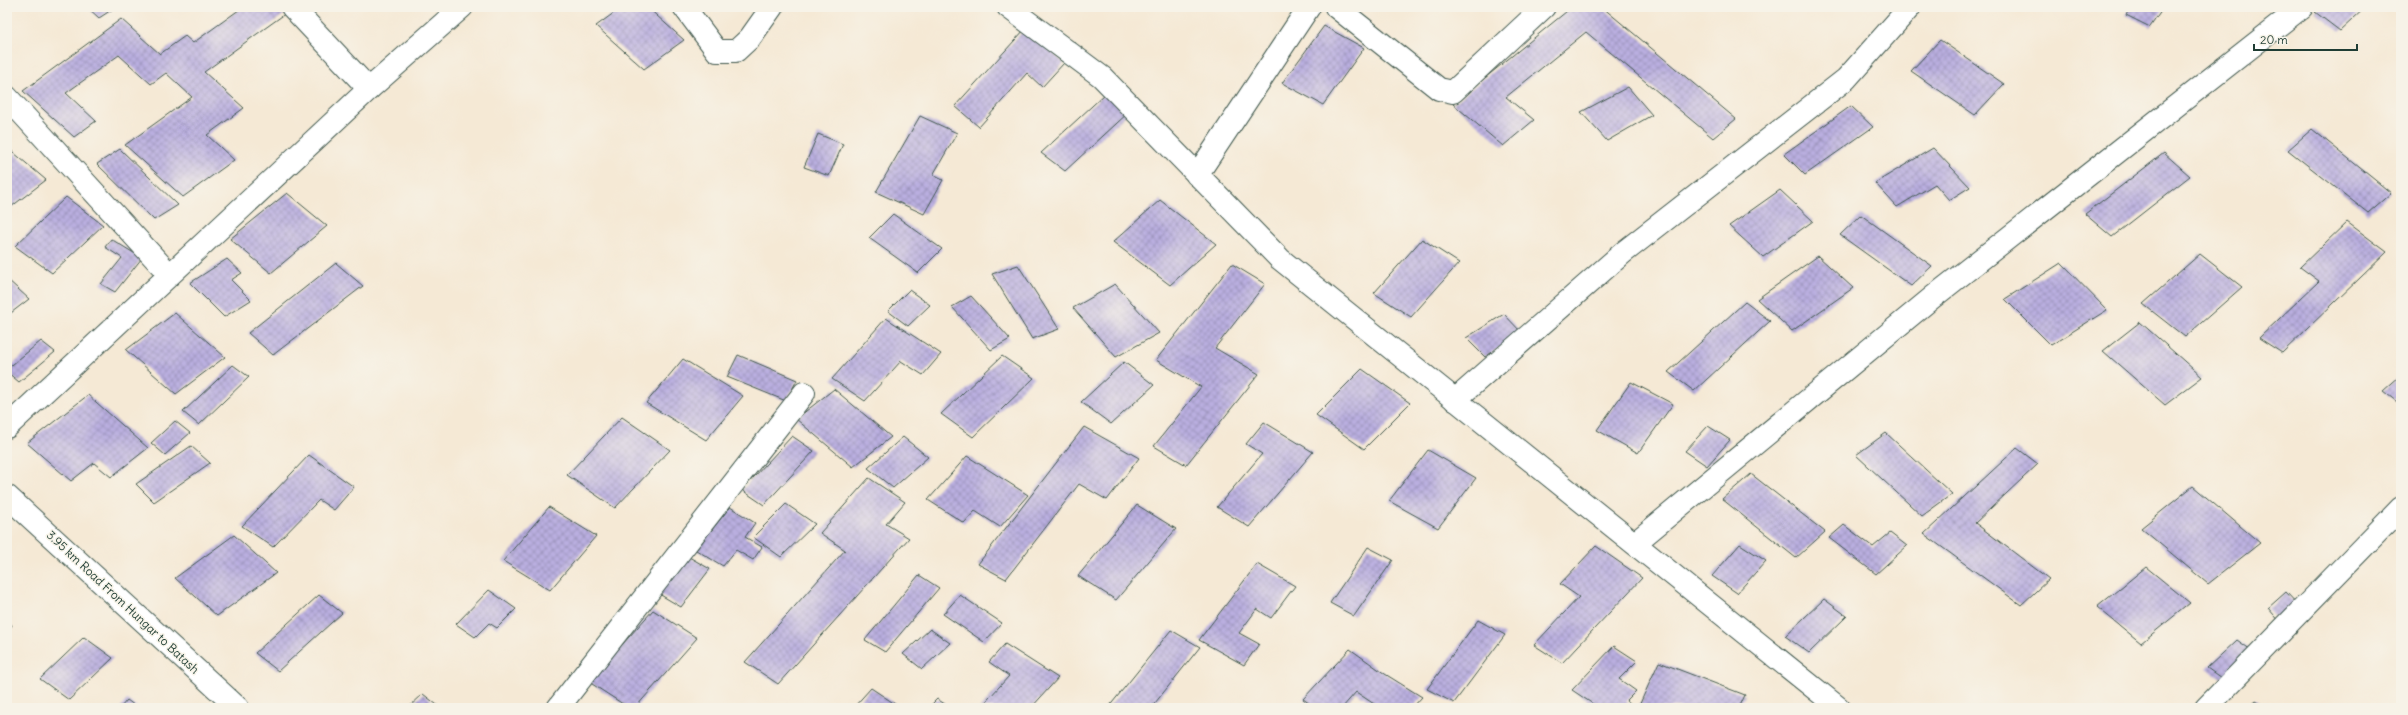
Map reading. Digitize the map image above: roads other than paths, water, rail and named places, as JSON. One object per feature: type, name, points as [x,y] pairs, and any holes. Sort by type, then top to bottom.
[{"type":"street","points":[[292,7],[369,89]]},
{"type":"street","points":[[7,427],[169,274],[369,89],[462,7]]},
{"type":"street","points":[[684,7],[717,51],[736,52],[750,38],[772,7]]},
{"type":"street","points":[[1008,7],[1102,77],[1280,259],[1839,708]]},
{"type":"street","points":[[1197,175],[1309,7]]},
{"type":"street","points":[[1336,7],[1439,89],[1452,92],[1544,7]]},
{"type":"street","points":[[1455,400],[1624,252],[1846,80],[1910,7]]},
{"type":"street","points":[[1635,543],[1933,297],[2302,7]]},
{"type":"street","points":[[7,97],[169,274]]},
{"type":"street","points":[[558,708],[804,393]]},
{"type":"street","name":"3.95 km Road From Hungar to Batash","points":[[7,496],[238,708]]},
{"type":"street","points":[[2206,708],[2401,508]]}]
